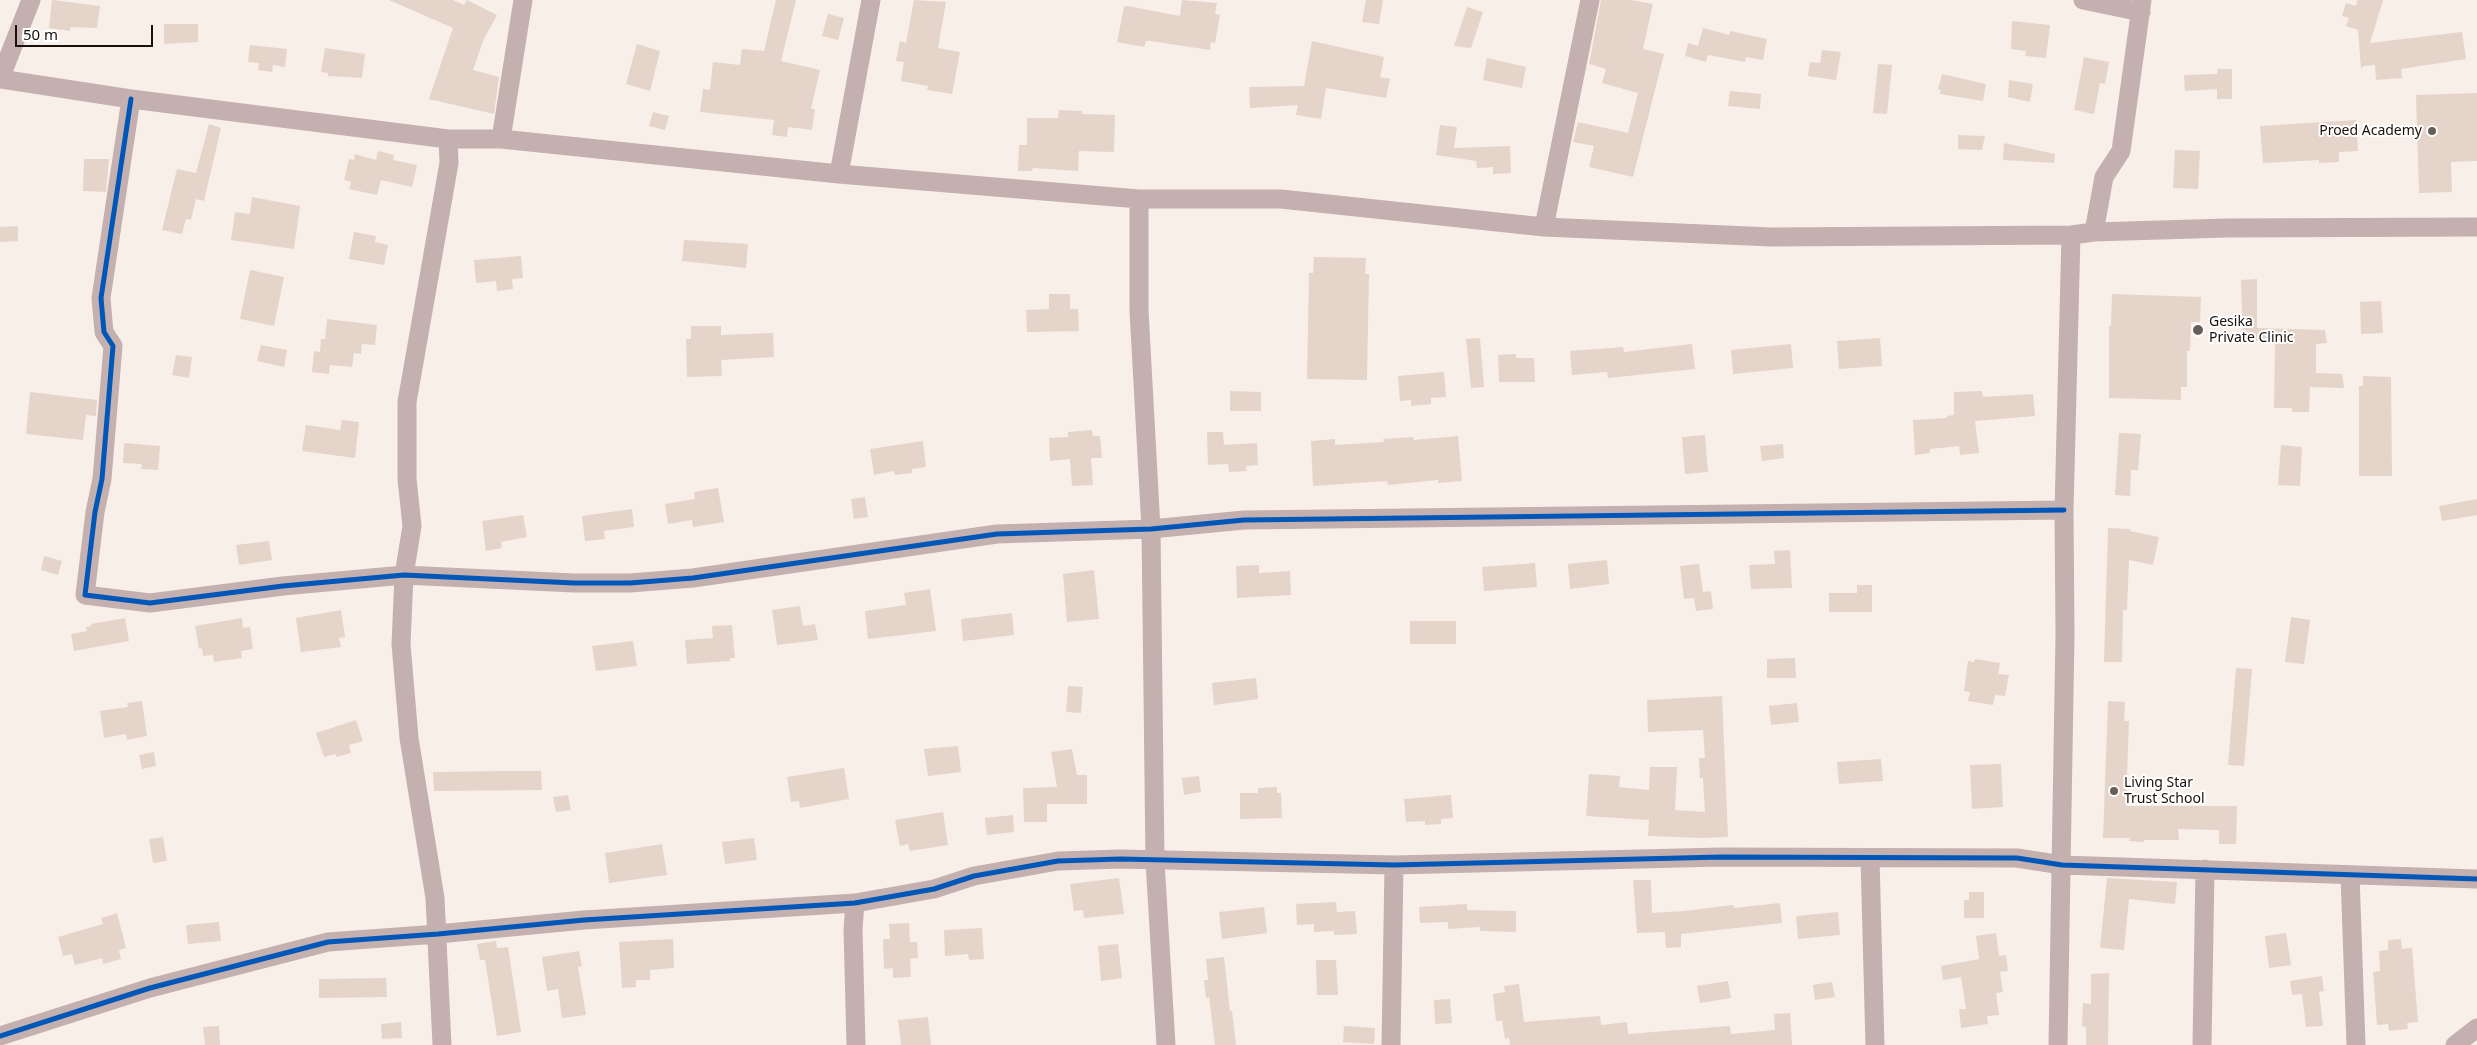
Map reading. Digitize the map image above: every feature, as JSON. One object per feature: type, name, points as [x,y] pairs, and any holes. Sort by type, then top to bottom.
[{"type":"street","points":[[31,0],[0,79],[131,99],[448,139],[501,139],[839,174],[1139,199],[1281,199],[1544,227],[1771,237],[2071,235],[2094,232],[2226,228],[2477,227]]},
{"type":"street","points":[[501,139],[523,0]]},
{"type":"street","points":[[839,174],[871,0]]},
{"type":"street","points":[[1544,227],[1590,0]]},
{"type":"street","points":[[2083,0],[2141,6],[2121,151],[2104,177],[2094,232]]},
{"type":"street","points":[[131,99],[101,298],[104,332],[113,346],[102,479],[95,512],[85,595],[150,603],[283,586],[404,575],[574,583],[693,578],[997,534],[1150,529],[1244,520],[2064,510]]},
{"type":"street","points":[[442,1045],[435,898],[408,738],[401,644],[404,575],[412,526],[407,479],[407,402],[449,163],[448,139]]},
{"type":"street","points":[[1139,199],[1139,310],[1150,529],[1155,862],[1166,1045]]},
{"type":"street","points":[[2058,1045],[2062,865],[2064,510],[2071,235]]},
{"type":"street","points":[[0,1036],[150,988],[328,942],[584,920],[855,903],[934,889],[974,876],[1058,862],[1120,859],[1155,862],[1394,865],[1721,857],[2017,858],[2062,865],[2477,879]]},
{"type":"street","points":[[1870,859],[1875,1045]]},
{"type":"street","points":[[1391,1045],[1394,865]]},
{"type":"street","points":[[2202,1045],[2206,869]]},
{"type":"street","points":[[2350,875],[2356,1045]]},
{"type":"street","points":[[855,903],[853,929],[856,1045]]},
{"type":"street","points":[[2456,1045],[2477,1028]]},
{"type":"building","points":[[52,0],[100,6],[97,28],[71,27],[70,31],[49,28]]},
{"type":"building","points":[[389,0],[453,0],[464,5],[467,0],[497,15],[483,41],[473,70],[499,77],[494,114],[429,99],[453,28]]},
{"type":"building","points":[[776,0],[796,0],[781,61],[820,70],[811,109],[815,109],[812,130],[788,127],[787,137],[772,135],[774,120],[700,112],[703,89],[710,90],[713,62],[740,65],[742,49],[764,51]]},
{"type":"building","points":[[914,0],[946,2],[938,48],[960,52],[952,94],[927,90],[928,86],[901,81],[904,62],[896,61],[900,41],[906,43]]},
{"type":"building","points":[[1182,0],[1217,3],[1215,14],[1220,15],[1215,43],[1211,42],[1210,50],[1150,41],[1146,41],[1144,47],[1117,42],[1124,7],[1180,16]]},
{"type":"building","points":[[1366,0],[1383,0],[1379,24],[1362,22]]},
{"type":"building","points":[[1601,0],[1631,0],[1653,4],[1643,49],[1664,54],[1633,177],[1589,167],[1594,146],[1573,142],[1578,122],[1628,133],[1638,93],[1602,83],[1606,69],[1589,64]]},
{"type":"building","points":[[2357,0],[2383,0],[2370,43],[2462,32],[2466,59],[2401,69],[2402,78],[2376,80],[2375,65],[2361,68],[2358,30],[2346,26],[2349,18],[2342,16],[2346,3],[2356,6]]},
{"type":"building","points":[[1467,7],[1483,12],[1471,48],[1454,46]]},
{"type":"building","points":[[828,14],[844,18],[838,40],[822,36]]},
{"type":"building","points":[[2012,21],[2050,25],[2046,58],[2025,56],[2026,51],[2011,49]]},
{"type":"building","points":[[164,24],[198,24],[198,42],[164,44]]},
{"type":"building","points":[[1703,28],[1729,35],[1730,31],[1767,39],[1763,60],[1746,57],[1745,62],[1708,55],[1706,62],[1685,56],[1688,43],[1698,46]]},
{"type":"building","points":[[1312,41],[1384,57],[1380,77],[1390,79],[1386,98],[1326,88],[1321,119],[1296,115],[1298,105],[1250,108],[1249,87],[1304,86]]},
{"type":"building","points":[[637,44],[660,51],[650,91],[626,84]]},
{"type":"building","points":[[250,45],[287,49],[285,67],[273,65],[272,72],[258,70],[259,63],[248,62]]},
{"type":"building","points":[[325,48],[365,54],[362,78],[328,76],[328,73],[321,72]]},
{"type":"building","points":[[1822,50],[1841,52],[1836,80],[1808,76],[1810,62],[1820,63]]},
{"type":"building","points":[[2084,57],[2109,62],[2105,84],[2100,83],[2094,114],[2074,110]]},
{"type":"building","points":[[1487,58],[1526,67],[1522,88],[1483,80]]},
{"type":"building","points":[[1878,64],[1892,65],[1887,114],[1873,113]]},
{"type":"building","points":[[2218,69],[2232,69],[2232,99],[2217,99],[2217,89],[2185,91],[2184,75],[2217,74]]},
{"type":"building","points":[[1942,74],[1986,84],[1983,101],[1940,94],[1941,90],[1938,89]]},
{"type":"building","points":[[2009,80],[2033,84],[2030,102],[2008,97]]},
{"type":"building","points":[[1730,91],[1761,94],[1760,109],[1728,106]]},
{"type":"building","points":[[2477,93],[2477,161],[2451,162],[2452,192],[2419,193],[2416,95]]},
{"type":"building","points":[[1059,110],[1082,111],[1082,114],[1115,115],[1114,152],[1079,151],[1078,171],[1033,168],[1032,171],[1018,171],[1019,145],[1027,145],[1027,118],[1058,118]]},
{"type":"building","points":[[653,112],[669,116],[665,130],[649,126]]},
{"type":"building","points":[[2356,120],[2358,151],[2339,152],[2339,162],[2319,163],[2319,160],[2263,163],[2260,126]]},
{"type":"building","points":[[209,124],[221,128],[204,201],[196,199],[191,220],[186,219],[182,234],[162,230],[177,169],[196,173]]},
{"type":"building","points":[[1440,125],[1457,127],[1454,148],[1510,146],[1511,173],[1493,174],[1493,167],[1477,168],[1476,161],[1436,155]]},
{"type":"building","points":[[1958,135],[1985,136],[1982,150],[1958,149]]},
{"type":"building","points":[[2004,143],[2055,154],[2054,163],[2003,160]]},
{"type":"building","points":[[2175,150],[2200,151],[2198,189],[2173,188]]},
{"type":"building","points":[[378,151],[394,155],[393,160],[417,165],[412,187],[381,180],[377,195],[349,189],[351,182],[344,180],[349,159],[354,160],[355,154],[376,160]]},
{"type":"building","points":[[84,159],[109,159],[106,192],[83,191]]},
{"type":"building","points":[[252,197],[300,206],[294,249],[231,240],[235,212],[250,214]]},
{"type":"building","points":[[18,226],[18,241],[0,242],[0,227]]},
{"type":"building","points":[[354,232],[376,236],[375,242],[388,245],[384,265],[349,259]]},
{"type":"building","points":[[684,240],[748,244],[746,268],[682,261]]},
{"type":"building","points":[[521,256],[523,278],[512,279],[513,289],[497,291],[496,281],[476,283],[474,260]]},
{"type":"building","points":[[1314,257],[1366,258],[1365,274],[1369,274],[1367,380],[1307,379],[1309,273],[1313,273]]},
{"type":"building","points":[[250,270],[284,277],[274,326],[240,319]]},
{"type":"building","points":[[2257,279],[2257,328],[2325,330],[2327,343],[2316,344],[2316,373],[2342,374],[2344,388],[2310,387],[2309,412],[2292,412],[2292,408],[2274,408],[2275,344],[2263,343],[2263,340],[2243,342],[2241,280]]},
{"type":"building","points":[[1049,294],[1070,294],[1070,309],[1078,309],[1079,331],[1027,332],[1026,310],[1049,309]]},
{"type":"building","points":[[2112,294],[2201,297],[2200,322],[2191,322],[2190,351],[2187,351],[2187,387],[2181,387],[2181,400],[2109,398],[2109,326],[2111,326]]},
{"type":"building","points":[[2381,301],[2383,333],[2361,334],[2360,302]]},
{"type":"building","points":[[327,319],[377,325],[375,345],[362,344],[361,354],[354,353],[352,367],[330,365],[329,374],[312,372],[314,351],[320,352],[321,339],[325,339]]},
{"type":"building","points":[[691,326],[721,326],[721,335],[773,333],[774,357],[721,360],[722,376],[687,377],[686,339],[691,339]]},
{"type":"building","points":[[1480,338],[1484,387],[1471,388],[1466,339]]},
{"type":"building","points":[[1880,338],[1882,366],[1839,369],[1837,341]]},
{"type":"building","points":[[1692,344],[1695,369],[1608,378],[1607,372],[1572,375],[1570,351],[1623,347],[1624,352]]},
{"type":"building","points":[[1791,344],[1793,368],[1733,374],[1731,350]]},
{"type":"building","points":[[261,345],[287,350],[284,367],[257,361]]},
{"type":"building","points":[[1516,354],[1516,358],[1534,358],[1535,382],[1499,382],[1498,355]]},
{"type":"building","points":[[176,355],[192,357],[189,378],[172,375]]},
{"type":"building","points":[[1444,372],[1446,397],[1431,398],[1431,404],[1411,406],[1411,400],[1400,401],[1398,376]]},
{"type":"building","points":[[2363,376],[2391,377],[2392,476],[2359,476],[2359,386],[2363,386]]},
{"type":"building","points":[[1230,391],[1261,392],[1261,411],[1230,411]]},
{"type":"building","points":[[1982,391],[1983,397],[2033,394],[2035,416],[1975,421],[1979,453],[1960,455],[1959,446],[1930,449],[1930,453],[1915,455],[1913,420],[1947,418],[1947,416],[1954,415],[1954,392]]},
{"type":"building","points":[[30,392],[97,400],[96,416],[86,415],[83,440],[26,434]]},
{"type":"building","points":[[342,420],[359,422],[355,458],[302,451],[306,425],[340,430]]},
{"type":"building","points":[[1092,430],[1093,436],[1100,436],[1102,458],[1091,458],[1093,485],[1072,486],[1070,459],[1050,461],[1049,438],[1068,437],[1068,432]]},
{"type":"building","points":[[1207,432],[1223,432],[1224,445],[1257,443],[1258,465],[1246,466],[1247,471],[1229,472],[1228,464],[1208,465]]},
{"type":"building","points":[[2119,433],[2141,434],[2138,470],[2131,470],[2130,496],[2115,495]]},
{"type":"building","points":[[1705,435],[1708,472],[1685,474],[1682,437]]},
{"type":"building","points":[[1458,436],[1462,481],[1438,483],[1438,480],[1388,485],[1387,481],[1313,486],[1311,441],[1335,439],[1335,445],[1384,442],[1383,439],[1413,437],[1414,440]]},
{"type":"building","points":[[923,441],[926,467],[912,469],[912,473],[895,475],[894,471],[874,475],[870,449]]},
{"type":"building","points":[[124,443],[160,446],[158,470],[141,469],[142,464],[123,463]]},
{"type":"building","points":[[1783,444],[1784,458],[1762,461],[1760,446]]},
{"type":"building","points":[[2281,445],[2302,447],[2300,486],[2278,485]]},
{"type":"building","points":[[718,488],[724,522],[693,527],[692,520],[668,524],[665,504],[695,499],[694,492]]},
{"type":"building","points":[[865,497],[868,517],[854,519],[851,499]]},
{"type":"building","points":[[2477,499],[2477,515],[2442,521],[2439,506]]},
{"type":"building","points":[[632,509],[634,527],[604,531],[605,539],[585,541],[582,516]]},
{"type":"building","points":[[523,515],[527,537],[501,542],[502,548],[486,551],[482,521]]},
{"type":"building","points":[[2108,528],[2130,529],[2130,531],[2159,537],[2153,565],[2129,560],[2127,610],[2123,610],[2122,662],[2104,662]]},
{"type":"building","points":[[269,541],[272,560],[239,565],[236,545]]},
{"type":"building","points":[[1790,550],[1792,588],[1751,589],[1749,565],[1775,564],[1774,551]]},
{"type":"building","points":[[44,556],[62,561],[58,575],[41,570]]},
{"type":"building","points":[[1607,560],[1609,584],[1570,589],[1568,564]]},
{"type":"building","points":[[1535,563],[1537,587],[1484,591],[1482,567]]},
{"type":"building","points":[[1699,564],[1703,592],[1711,591],[1713,609],[1696,611],[1694,598],[1684,599],[1680,566]]},
{"type":"building","points":[[1259,565],[1259,573],[1290,571],[1291,595],[1237,598],[1236,566]]},
{"type":"building","points":[[1094,570],[1099,619],[1067,622],[1063,574]]},
{"type":"building","points":[[1857,585],[1872,585],[1872,612],[1829,612],[1829,593],[1857,593]]},
{"type":"building","points":[[930,589],[936,631],[868,639],[865,611],[906,605],[904,593]]},
{"type":"building","points":[[800,606],[803,626],[815,624],[818,640],[777,645],[772,610]]},
{"type":"building","points":[[341,610],[345,637],[339,638],[341,647],[301,652],[296,618]]},
{"type":"building","points":[[1012,613],[1014,635],[963,641],[961,619]]},
{"type":"building","points":[[2291,617],[2310,620],[2304,664],[2285,662]]},
{"type":"building","points":[[125,618],[129,641],[74,651],[71,634],[87,631],[86,627],[91,626],[91,624]]},
{"type":"building","points":[[242,618],[243,628],[250,627],[253,649],[241,651],[242,658],[214,662],[213,655],[203,656],[202,648],[199,649],[195,626]]},
{"type":"building","points":[[1410,621],[1456,621],[1456,644],[1410,644]]},
{"type":"building","points":[[732,625],[735,658],[730,658],[730,661],[687,664],[685,640],[713,638],[712,626]]},
{"type":"building","points":[[633,641],[637,666],[596,671],[592,646]]},
{"type":"building","points":[[1795,658],[1796,678],[1767,678],[1767,659]]},
{"type":"building","points":[[1975,659],[2000,663],[1998,674],[2009,675],[2005,696],[1995,695],[1993,705],[1968,701],[1970,692],[1964,691],[1968,661],[1974,662]]},
{"type":"building","points":[[2236,668],[2252,669],[2244,766],[2228,765]]},
{"type":"building","points":[[1256,678],[1258,699],[1214,705],[1212,683]]},
{"type":"building","points":[[1068,686],[1083,687],[1081,713],[1066,712]]},
{"type":"building","points":[[1722,696],[1728,837],[1648,836],[1649,820],[1586,816],[1589,774],[1620,776],[1619,787],[1649,790],[1650,767],[1677,767],[1675,810],[1705,812],[1703,778],[1700,778],[1699,758],[1705,758],[1703,730],[1648,732],[1647,700]]},
{"type":"building","points":[[142,701],[147,736],[127,740],[126,734],[104,738],[100,711],[128,707],[127,703]]},
{"type":"building","points":[[2108,701],[2125,702],[2124,721],[2129,721],[2126,806],[2237,806],[2236,844],[2219,844],[2219,830],[2178,829],[2179,840],[2144,840],[2144,842],[2129,841],[2130,838],[2103,838]]},
{"type":"building","points":[[1797,703],[1799,722],[1771,725],[1769,706]]},
{"type":"building","points":[[356,720],[363,741],[349,745],[351,753],[337,757],[335,754],[324,757],[316,733]]},
{"type":"building","points":[[958,746],[961,772],[928,776],[924,749]]},
{"type":"building","points":[[1072,749],[1077,775],[1087,775],[1087,804],[1047,804],[1047,822],[1024,822],[1023,788],[1057,787],[1051,752]]},
{"type":"building","points":[[154,752],[156,766],[142,769],[139,755]]},
{"type":"building","points":[[1881,759],[1883,781],[1839,784],[1837,762]]},
{"type":"building","points":[[2001,764],[2003,807],[1972,809],[1970,765]]},
{"type":"building","points":[[844,768],[849,799],[800,808],[799,801],[791,802],[787,777]]},
{"type":"building","points":[[541,771],[542,790],[434,791],[433,772]]},
{"type":"building","points":[[1199,776],[1201,792],[1184,795],[1182,778]]},
{"type":"building","points":[[1277,787],[1277,793],[1281,793],[1282,818],[1240,819],[1240,793],[1258,793],[1258,788]]},
{"type":"building","points":[[568,795],[571,810],[556,812],[553,797]]},
{"type":"building","points":[[1451,795],[1453,818],[1441,819],[1441,824],[1425,825],[1425,821],[1406,822],[1404,799]]},
{"type":"building","points":[[943,812],[948,845],[910,851],[908,844],[900,846],[895,820]]},
{"type":"building","points":[[1013,815],[1014,832],[987,835],[985,818]]},
{"type":"building","points":[[163,837],[167,861],[153,863],[149,839]]},
{"type":"building","points":[[754,838],[757,860],[725,864],[722,842]]},
{"type":"building","points":[[662,844],[667,875],[609,883],[605,853]]},
{"type":"building","points":[[1119,878],[1124,914],[1084,918],[1083,910],[1074,911],[1070,884]]},
{"type":"building","points":[[2107,878],[2177,882],[2175,904],[2129,899],[2124,950],[2100,948]]},
{"type":"building","points":[[1633,880],[1651,880],[1652,913],[1733,905],[1734,908],[1780,903],[1782,923],[1681,934],[1681,947],[1666,948],[1665,932],[1637,933]]},
{"type":"building","points":[[1969,892],[1984,892],[1984,918],[1964,918],[1964,900],[1969,900]]},
{"type":"building","points":[[1336,902],[1337,912],[1355,911],[1357,934],[1334,935],[1334,931],[1314,932],[1314,924],[1297,925],[1296,904]]},
{"type":"building","points":[[1467,904],[1467,910],[1516,911],[1516,932],[1480,931],[1480,927],[1448,929],[1448,922],[1420,923],[1419,907]]},
{"type":"building","points":[[1264,907],[1267,933],[1222,939],[1219,912]]},
{"type":"building","points":[[1838,912],[1840,935],[1798,939],[1796,916]]},
{"type":"building","points":[[117,913],[126,948],[119,950],[121,959],[103,964],[102,958],[75,965],[72,954],[63,956],[58,937],[103,924],[101,918]]},
{"type":"building","points":[[219,922],[221,941],[188,944],[186,925]]},
{"type":"building","points":[[909,923],[910,942],[917,942],[918,958],[910,959],[911,977],[893,978],[893,968],[884,969],[883,939],[890,939],[889,924]]},
{"type":"building","points":[[982,928],[984,959],[969,960],[968,954],[945,956],[944,930]]},
{"type":"building","points":[[1996,933],[1999,956],[2006,955],[2008,971],[2000,972],[2003,992],[1996,993],[1999,1015],[1987,1016],[1988,1024],[1961,1028],[1959,1009],[1966,1009],[1961,977],[1943,980],[1941,966],[1979,959],[1976,936]]},
{"type":"building","points":[[2286,933],[2291,965],[2269,968],[2265,936]]},
{"type":"building","points":[[673,939],[674,968],[650,970],[650,980],[636,980],[636,987],[622,988],[619,942]]},
{"type":"building","points":[[2401,939],[2402,949],[2412,948],[2418,1022],[2407,1023],[2408,1029],[2389,1031],[2388,1024],[2377,1025],[2373,972],[2380,971],[2379,951],[2388,950],[2388,940]]},
{"type":"building","points":[[496,941],[497,948],[508,947],[521,1032],[497,1036],[485,960],[480,960],[477,944]]},
{"type":"building","points":[[1118,944],[1122,978],[1101,981],[1098,946]]},
{"type":"building","points":[[579,951],[582,966],[578,967],[586,1015],[562,1018],[558,989],[547,991],[542,957]]},
{"type":"building","points":[[1224,957],[1236,1045],[1215,1045],[1209,997],[1206,998],[1204,980],[1208,980],[1206,959]]},
{"type":"building","points":[[1316,960],[1336,960],[1338,995],[1317,995]]},
{"type":"building","points":[[2109,973],[2108,1045],[2086,1045],[2086,1027],[2082,1026],[2083,1003],[2091,1004],[2091,974]]},
{"type":"building","points":[[2322,976],[2324,991],[2319,992],[2323,1026],[2306,1027],[2302,994],[2292,995],[2290,981]]},
{"type":"building","points":[[386,978],[387,997],[319,998],[319,979]]},
{"type":"building","points":[[1728,981],[1731,998],[1700,1003],[1697,986]]},
{"type":"building","points":[[1832,982],[1835,997],[1815,1000],[1813,985]]},
{"type":"building","points":[[1519,984],[1524,1022],[1600,1016],[1601,1025],[1627,1022],[1628,1034],[1730,1026],[1731,1034],[1775,1030],[1774,1014],[1790,1013],[1792,1045],[1510,1045],[1509,1038],[1505,1039],[1502,1021],[1496,1021],[1493,994],[1505,992],[1504,986]]},
{"type":"building","points":[[1450,999],[1452,1023],[1435,1024],[1434,1000]]},
{"type":"building","points":[[928,1017],[931,1045],[901,1045],[898,1020]]},
{"type":"building","points":[[401,1022],[402,1038],[382,1039],[381,1024]]},
{"type":"building","points":[[219,1026],[220,1045],[205,1045],[203,1027]]},
{"type":"building","points":[[1344,1026],[1375,1028],[1374,1044],[1343,1042]]},
{"type":"cycle path","points":[[131,99],[101,298],[104,332],[113,346],[102,479],[95,512],[85,595],[150,603],[283,586],[404,575],[574,583],[630,583],[693,578],[997,534],[1151,529],[1244,520],[2064,510]]},
{"type":"cycle path","points":[[0,1036],[150,988],[328,942],[584,920],[855,903],[934,889],[974,876],[1058,861],[1120,859],[1394,865],[1721,857],[2017,858],[2062,865],[2477,879]]},
{"type":"place","name":"Proed Academy","points":[[2432,131]]},
{"type":"place","name":"Gesika Private Clinic","points":[[2198,330]]},
{"type":"place","name":"Living Star Trust School","points":[[2114,791]]}]
